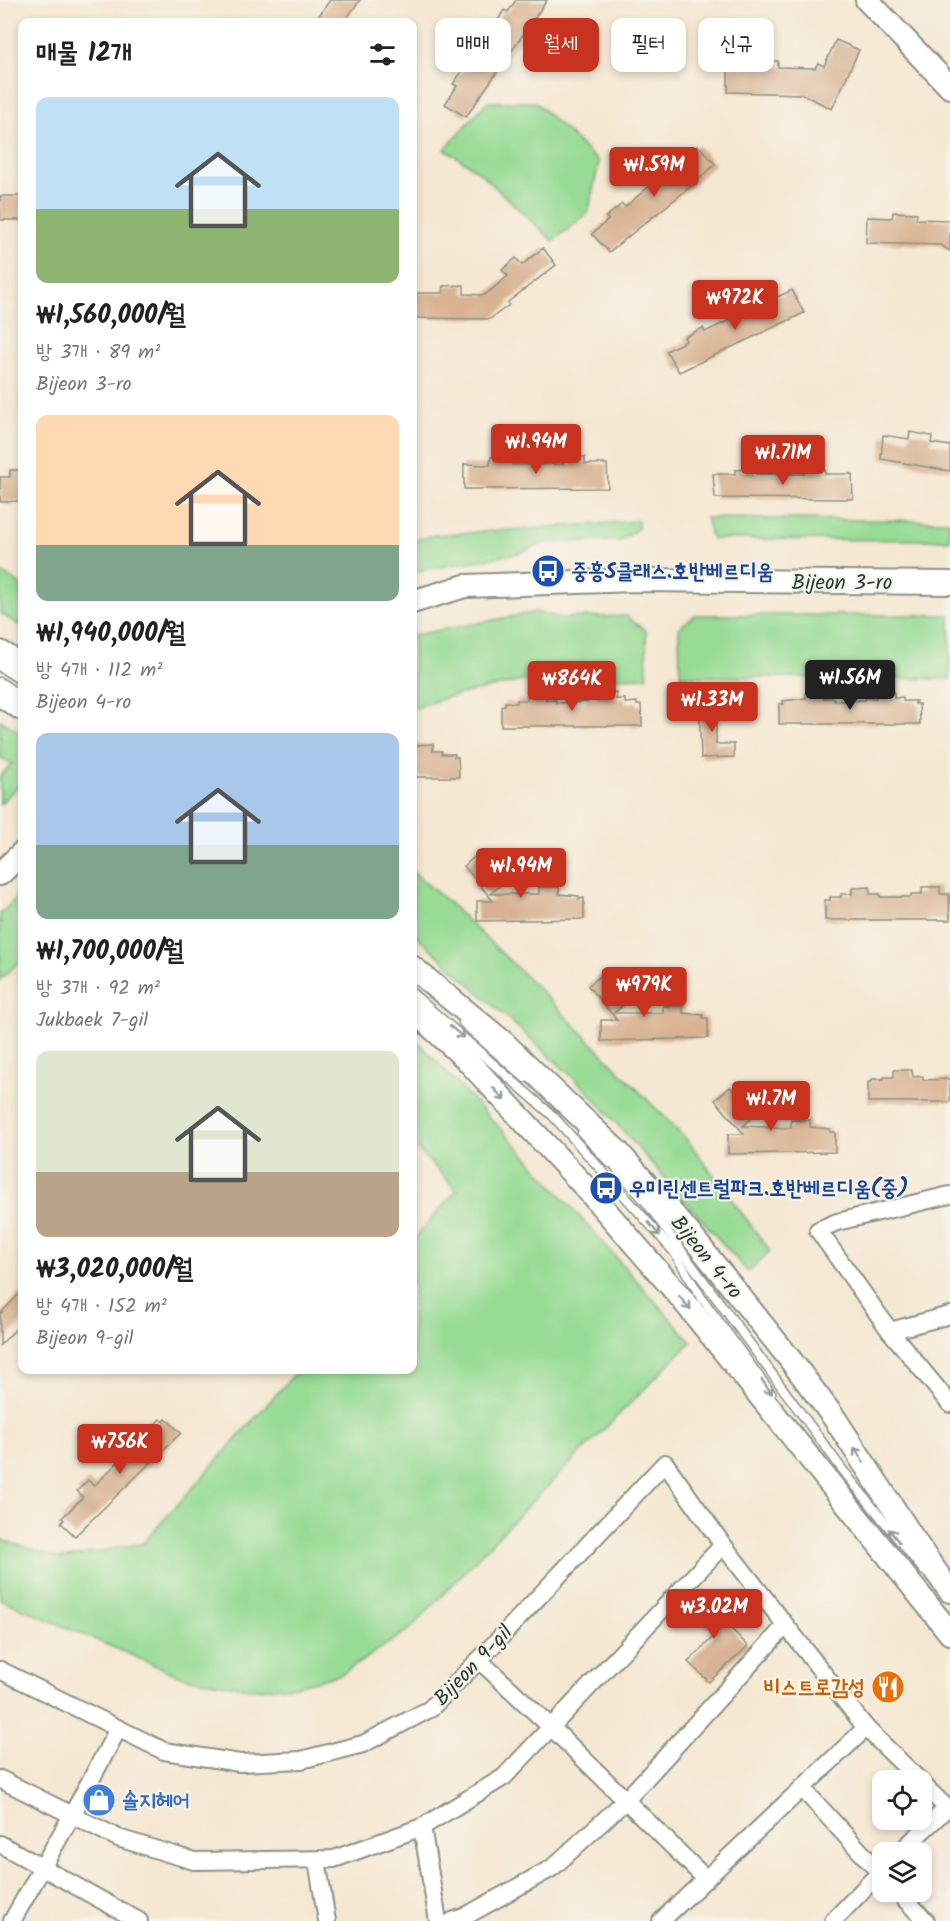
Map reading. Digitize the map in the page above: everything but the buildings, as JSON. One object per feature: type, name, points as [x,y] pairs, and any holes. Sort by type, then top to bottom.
[{"type":"main road","points":[[867,0],[950,87]]},
{"type":"main road","name":"Bijeon 3-ro","points":[[417,600],[465,586],[634,580],[950,583]]},
{"type":"main road","points":[[0,652],[18,663]]},
{"type":"main road","points":[[0,694],[18,706]]},
{"type":"main road","points":[[0,874],[18,857]]},
{"type":"main road","name":"Bijeon 4-ro","points":[[417,970],[503,1042],[586,1129],[619,1153],[685,1228],[835,1419],[950,1591]]},
{"type":"main road","points":[[417,1014],[467,1060],[586,1188],[682,1300],[950,1633]]},
{"type":"street","points":[[950,1195],[837,1222],[818,1230],[890,1331],[950,1404]]},
{"type":"street","points":[[890,1331],[950,1315]]},
{"type":"street","name":"Bijeon 9-gil","points":[[0,1670],[164,1751],[240,1763],[301,1760],[363,1744],[430,1709],[665,1463],[723,1545],[785,1626],[866,1728],[908,1770]]},
{"type":"street","points":[[0,1779],[118,1838],[194,1861],[334,1859],[422,1827],[504,1777],[723,1545]]},
{"type":"street","points":[[452,1921],[464,1917],[552,1868],[625,1801],[785,1626]]},
{"type":"street","points":[[479,1660],[706,1879]]},
{"type":"street","points":[[662,1921],[866,1728]]},
{"type":"street","points":[[12,1921],[118,1729]]},
{"type":"street","points":[[802,1788],[872,1862]]},
{"type":"street","name":"Bijeon 9-gil","points":[[932,1794],[947,1808],[932,1822]]},
{"type":"street","points":[[422,1827],[438,1921]]},
{"type":"street","name":"Bijeon 9-gil","points":[[911,1842],[924,1830]]},
{"type":"street","points":[[0,1844],[139,1921]]},
{"type":"street","points":[[317,1860],[327,1921]]},
{"type":"street","points":[[833,1921],[872,1881]]},
{"type":"street","points":[[908,1902],[926,1921]]},
{"type":"lane","points":[[0,667],[18,678]]},
{"type":"lane","points":[[0,682],[18,694]]},
{"type":"lane","points":[[417,982],[439,1002]]},
{"type":"lane","points":[[417,997],[553,1116],[638,1211],[674,1252],[701,1297],[777,1401]]},
{"type":"lane","points":[[456,1017],[535,1087]]},
{"type":"lane","points":[[543,1095],[569,1119]]},
{"type":"lane","points":[[586,1129],[617,1169]]},
{"type":"lane","points":[[586,1129],[645,1201],[842,1469],[915,1562],[950,1602]]},
{"type":"lane","points":[[806,1453],[783,1409],[950,1618]]},
{"type":"lane","points":[[931,1578],[950,1591]]},
{"type":"green space","points":[[487,102],[535,102],[599,162],[588,213],[553,241],[478,171],[445,149]]},
{"type":"green space","points":[[706,518],[950,521],[950,540],[712,539]]},
{"type":"green space","points":[[638,521],[638,528],[620,541],[545,543],[519,553],[417,571],[417,540],[435,535]]},
{"type":"green space","points":[[0,571],[18,583],[18,624],[0,613]]},
{"type":"green space","points":[[536,612],[561,618],[626,616],[646,631],[647,677],[521,681],[448,697],[417,708],[417,634]]},
{"type":"green space","points":[[695,615],[950,615],[950,679],[680,676],[679,628]]},
{"type":"green space","points":[[0,720],[18,731],[18,786],[0,804],[0,776],[12,764],[0,757]]},
{"type":"green space","points":[[417,875],[538,988],[688,1141],[770,1251],[748,1272],[585,1088],[417,937]]},
{"type":"green space","points":[[18,896],[18,963],[0,980],[0,914]]},
{"type":"green space","points":[[417,1041],[519,1148],[691,1342],[508,1526],[410,1629],[342,1674],[296,1686],[253,1689],[180,1676],[0,1599],[0,1539],[61,1559],[143,1543],[294,1374],[417,1374],[417,1235],[457,1190],[417,1149]]},
{"type":"place","name":"중흥S클래스.호반베르디움","points":[[548,571]]},
{"type":"place","name":"우미린센트럴파크.호반베르디움(중)","points":[[606,1188]]},
{"type":"place","name":"비스트로감성","points":[[888,1687]]},
{"type":"place","name":"솔지헤어","points":[[99,1800]]}]
